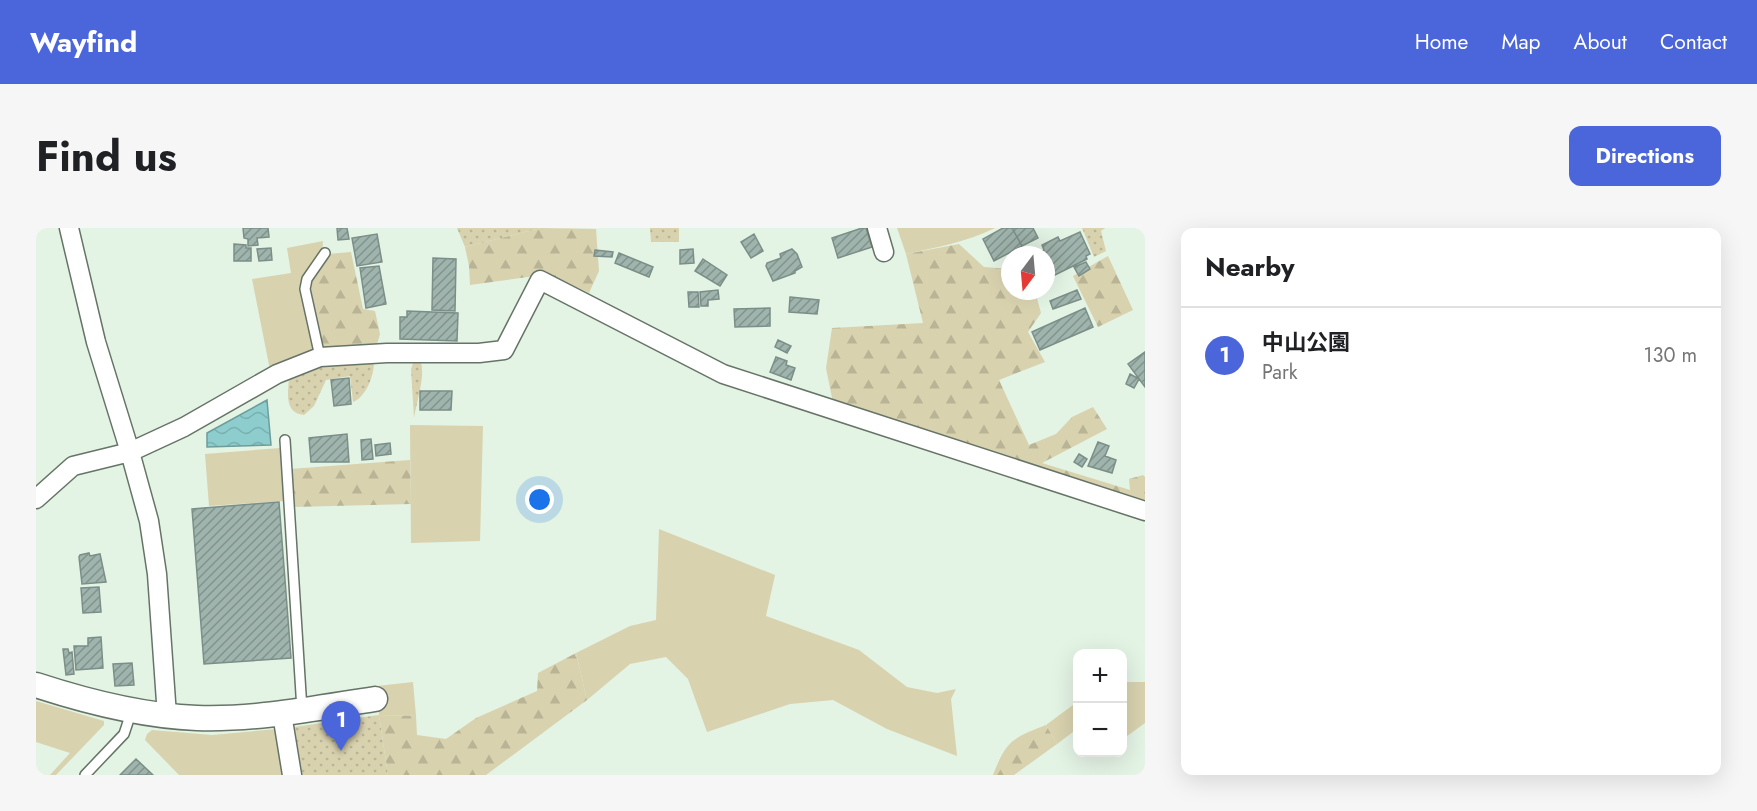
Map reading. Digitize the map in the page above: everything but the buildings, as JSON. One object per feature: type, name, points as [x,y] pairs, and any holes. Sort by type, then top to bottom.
[{"type":"street","points":[[69,228],[96,342],[130,452],[148,521],[157,574],[167,716]]},
{"type":"street","points":[[877,228],[884,252]]},
{"type":"street","points":[[36,499],[73,466],[130,452],[184,427],[277,374],[320,357],[504,350],[540,280],[723,374],[1145,511]]},
{"type":"street","points":[[36,685],[101,705],[167,716],[228,718],[292,712],[375,699]]},
{"type":"street","points":[[292,712],[292,775]]},
{"type":"lane","points":[[320,357],[305,289],[308,279],[325,253]]},
{"type":"lane","points":[[285,440],[292,712]]},
{"type":"lane","points":[[86,775],[124,734],[132,711]]},
{"type":"green space","points":[[457,228],[541,228],[465,247]]},
{"type":"green space","points":[[541,228],[596,229],[599,271],[589,293],[549,274],[470,285],[465,247]]},
{"type":"green space","points":[[650,228],[679,228],[679,242],[651,242]]},
{"type":"green space","points":[[897,228],[995,228],[963,241],[906,254]]},
{"type":"green space","points":[[1082,228],[1105,228],[1101,231],[1106,251],[1094,257]]},
{"type":"green space","points":[[323,241],[315,352],[270,370],[252,279],[291,273],[287,248]]},
{"type":"green space","points":[[959,244],[984,267],[1001,268],[1001,300],[1037,300],[1041,313],[1028,332],[1045,362],[999,380],[1029,445],[1056,434],[1072,417],[1093,407],[1107,429],[1042,463],[1130,490],[1129,479],[1143,475],[1145,477],[1145,503],[833,403],[826,368],[832,328],[923,323],[906,254]]},
{"type":"green space","points":[[351,252],[363,309],[375,311],[380,334],[376,348],[321,352],[308,290],[310,280],[328,254]]},
{"type":"green space","points":[[1108,256],[1133,310],[1098,327],[1073,276]]},
{"type":"green space","points":[[414,360],[421,362],[422,375],[414,418],[411,369]]},
{"type":"green space","points":[[374,362],[373,373],[368,385],[362,396],[353,402],[350,376],[326,380],[314,406],[304,415],[290,406],[289,378],[315,365]]},
{"type":"green space","points":[[410,425],[483,426],[480,541],[411,543]]},
{"type":"green space","points":[[280,448],[284,501],[209,506],[205,454]]},
{"type":"green space","points":[[410,460],[411,504],[293,507],[290,469]]},
{"type":"green space","points":[[659,529],[775,575],[766,616],[859,650],[907,687],[937,693],[956,689],[951,699],[957,756],[887,729],[833,700],[790,704],[707,732],[688,679],[666,657],[630,664],[587,700],[576,653],[630,626],[656,620]]},
{"type":"green space","points":[[576,653],[587,700],[486,775],[388,775],[379,715],[416,716],[417,735],[446,739],[476,718],[537,691],[538,673]]},
{"type":"green space","points":[[413,682],[416,716],[379,715],[377,686]]},
{"type":"green space","points":[[1127,682],[1145,682],[1145,723],[1127,736]]},
{"type":"green space","points":[[36,701],[104,721],[104,725],[56,775],[50,775],[70,753],[36,742]]},
{"type":"green space","points":[[1073,705],[1073,732],[1057,744],[1046,725]]},
{"type":"green space","points":[[379,715],[388,775],[301,775],[294,727]]},
{"type":"green space","points":[[1046,725],[1057,744],[1014,775],[993,775],[1002,755],[1012,742]]},
{"type":"green space","points":[[277,729],[284,775],[179,775],[145,740],[147,734],[152,730],[212,735]]},
{"type":"water","points":[[267,400],[271,445],[207,447],[207,433]]},
{"type":"place","name":"中山公園","points":[[341,751]]}]
